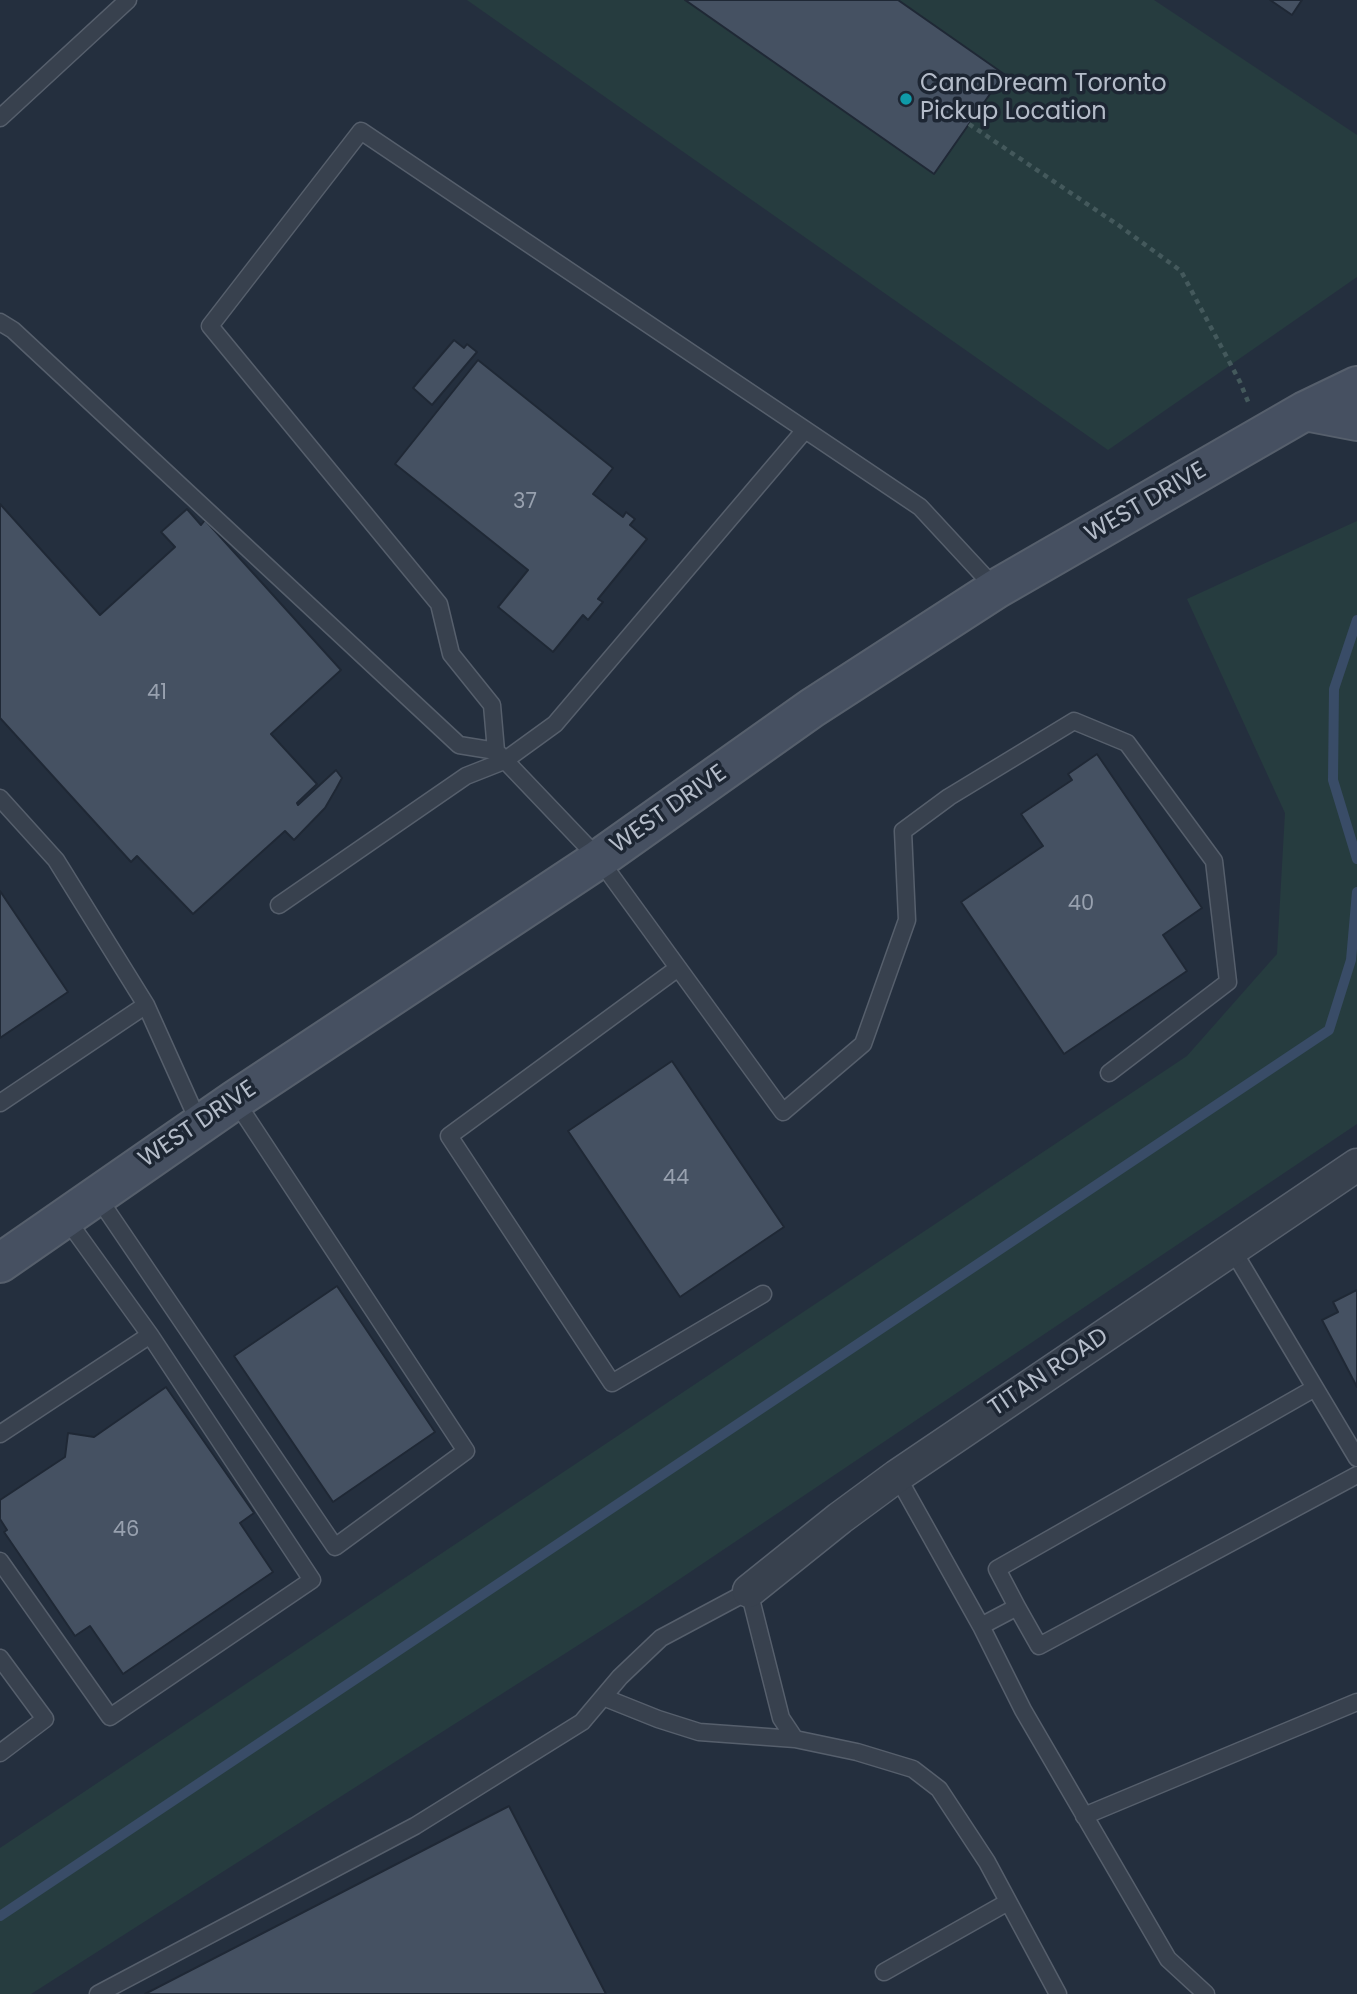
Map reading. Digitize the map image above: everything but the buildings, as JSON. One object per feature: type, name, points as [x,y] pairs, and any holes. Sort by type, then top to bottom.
[{"type":"street","name":"WEST DRIVE","points":[[0,1263],[235,1100],[599,859],[812,708],[996,589],[1306,411],[1357,386]]},
{"type":"street","points":[[1306,411],[1357,421]]},
{"type":"street","name":"TITAN ROAD","points":[[749,1591],[897,1476],[1357,1165]]},
{"type":"lane","points":[[0,118],[128,0]]},
{"type":"lane","points":[[500,756],[492,705],[451,654],[439,604],[210,326],[360,131],[920,507],[996,589]]},
{"type":"lane","points":[[0,322],[23,339],[459,745],[500,756],[599,859],[783,1112],[863,1044],[906,920],[903,831],[949,797],[1074,721],[1127,743],[1214,861],[1228,982],[1109,1073]]},
{"type":"lane","points":[[279,905],[466,776],[555,724],[805,430]]},
{"type":"lane","points":[[0,798],[56,860],[145,1004],[200,1125]]},
{"type":"lane","points":[[678,968],[449,1136],[612,1383],[763,1294]]},
{"type":"lane","points":[[0,1103],[145,1004]]},
{"type":"lane","points":[[97,1196],[335,1547],[466,1451],[235,1100]]},
{"type":"lane","points":[[0,1560],[110,1717],[312,1580],[149,1335],[65,1217]]},
{"type":"lane","points":[[1232,1249],[1357,1458]]},
{"type":"lane","points":[[0,1434],[149,1335]]},
{"type":"lane","points":[[1315,1388],[997,1569],[1039,1646],[1357,1475]]},
{"type":"lane","points":[[897,1476],[981,1626],[1023,1710],[1168,1959],[1206,1994]]},
{"type":"lane","points":[[97,1994],[415,1826],[582,1721],[661,1638],[749,1591],[781,1718],[795,1739]]},
{"type":"lane","points":[[981,1626],[1017,1607]]},
{"type":"lane","points":[[0,1658],[45,1719],[0,1753]]},
{"type":"lane","points":[[603,1697],[657,1719],[699,1732],[795,1739],[857,1752],[913,1769],[939,1789],[987,1863],[1058,1994]]},
{"type":"lane","points":[[1084,1816],[1357,1702]]},
{"type":"lane","points":[[884,1972],[1008,1902]]},
{"type":"path","points":[[969,124],[1121,226],[1181,271],[1240,382],[1262,438]]},
{"type":"green space","points":[[467,0],[1154,0],[1357,135],[1357,277],[1108,450]]},
{"type":"green space","points":[[1357,521],[1357,1124],[638,1607],[31,1994],[0,1994],[0,1848],[1187,1056],[1277,954],[1285,813],[1187,599]]},
{"type":"waterway","points":[[1357,620],[1334,689],[1333,780],[1357,859]]},
{"type":"waterway","points":[[0,1916],[1329,1030],[1351,960],[1357,892]]},
{"type":"place","name":"CanaDream Toronto Pickup Location","points":[[906,99]]}]
